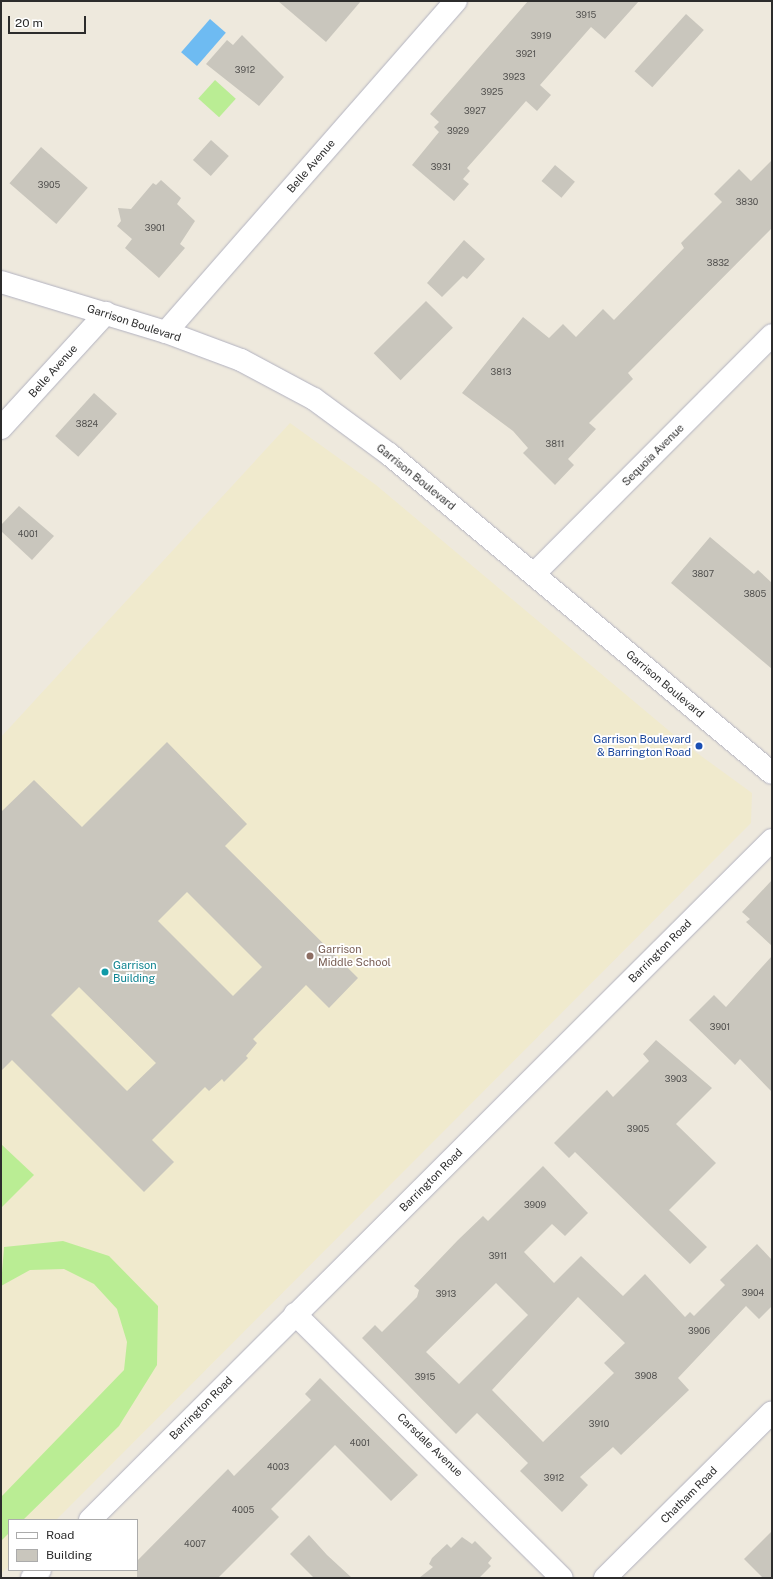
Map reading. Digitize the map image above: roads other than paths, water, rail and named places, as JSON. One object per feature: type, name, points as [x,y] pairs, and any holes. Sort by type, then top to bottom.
[{"type":"street","name":"Belle Avenue","points":[[166,332],[456,1]]},
{"type":"street","name":"Garrison Boulevard","points":[[1,282],[166,332],[241,360],[314,399],[389,454],[772,773]]},
{"type":"street","name":"Belle Avenue","points":[[1,428],[106,313]]},
{"type":"street","name":"Sequoia Avenue","points":[[534,574],[772,335]]},
{"type":"street","name":"Barrington Road","points":[[91,1519],[772,840]]},
{"type":"street","name":"Carsdale Avenue","points":[[295,1314],[562,1578]]},
{"type":"street","name":"Chatham Road","points":[[605,1578],[772,1412]]},
{"type":"water","points":[[210,19],[226,33],[197,66],[181,52]]},
{"type":"place","name":"Garrison Boulevard & Barrington Road","points":[[699,746]]},
{"type":"place","name":"Garrison Middle School","points":[[310,956]]},
{"type":"place","name":"Garrison Building","points":[[105,972]]}]
